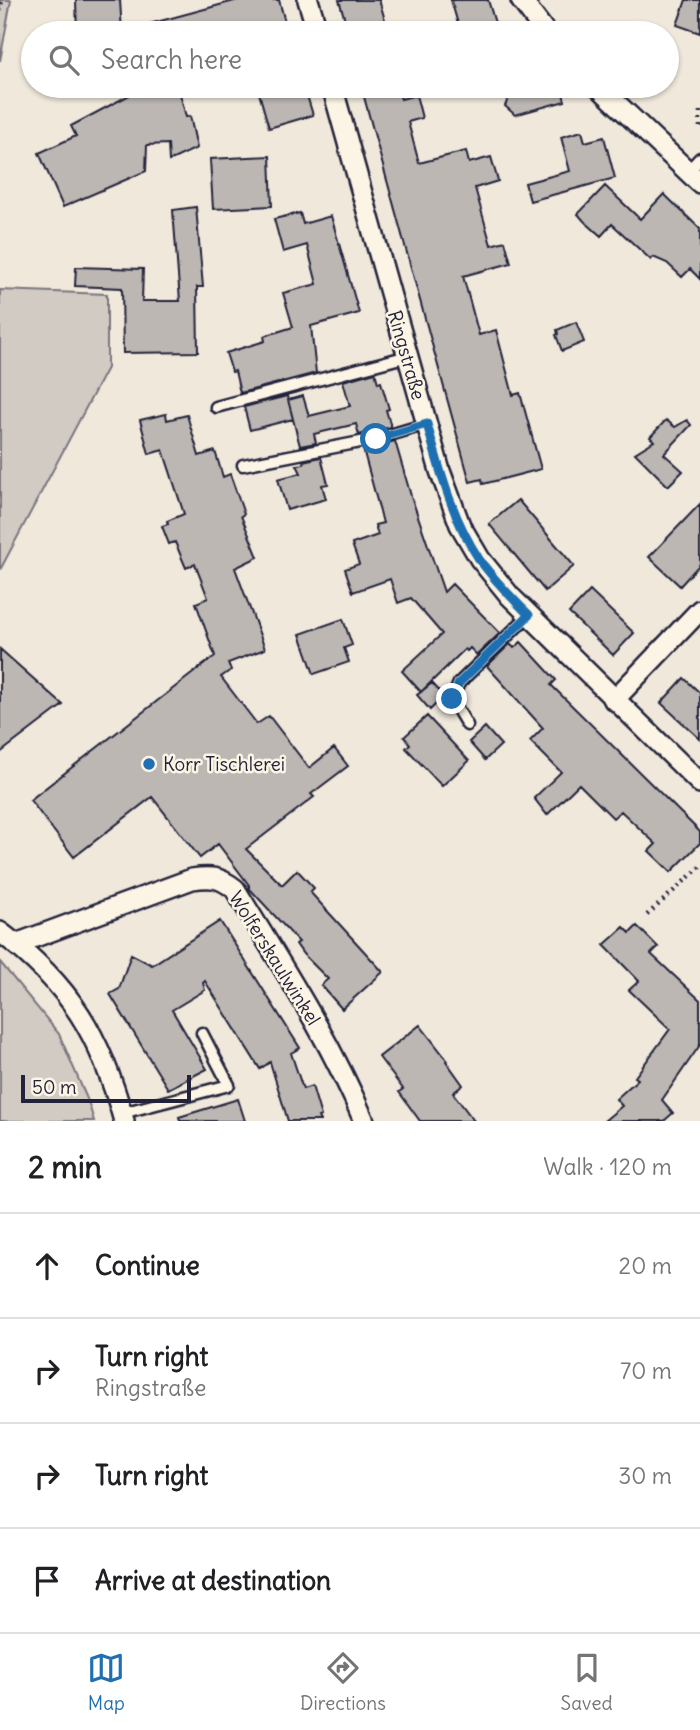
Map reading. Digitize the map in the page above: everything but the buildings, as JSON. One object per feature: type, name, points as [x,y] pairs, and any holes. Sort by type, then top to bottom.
[{"type":"street","points":[[308,0],[314,21]]},
{"type":"street","points":[[522,0],[537,21]]},
{"type":"street","name":"Ringstraße","points":[[335,98],[448,498],[460,525],[480,559],[529,615],[700,783]]},
{"type":"street","points":[[612,98],[696,171]]},
{"type":"street","points":[[614,699],[700,610]]},
{"type":"street","name":"Wolferskaulwinkel","points":[[16,944],[192,879],[209,876],[222,879],[234,889],[311,1013],[347,1081],[364,1121]]},
{"type":"street","points":[[0,932],[66,993],[83,1018],[99,1047],[123,1117]]},
{"type":"lane","points":[[216,407],[408,356]]},
{"type":"lane","points":[[243,466],[376,439],[427,424]]},
{"type":"lane","points":[[467,725],[452,699],[459,683],[529,615]]},
{"type":"lane","points":[[123,1117],[229,1085],[202,1033]]},
{"type":"path","points":[[0,11],[2,0]]},
{"type":"path","points":[[700,111],[700,129]]},
{"type":"path","points":[[647,915],[700,867]]},
{"type":"shaded area","points":[[0,0],[11,0],[0,61]]},
{"type":"shaded area","points":[[0,290],[107,294],[107,368],[0,570]]},
{"type":"shaded area","points":[[0,962],[59,1034],[94,1121],[0,1121]]},
{"type":"place","name":"Korr Tischlerei","points":[[149,764]]},
{"type":"route","points":[[376,439],[427,424],[448,498],[460,525],[480,559],[529,615],[459,683],[452,699]]}]
